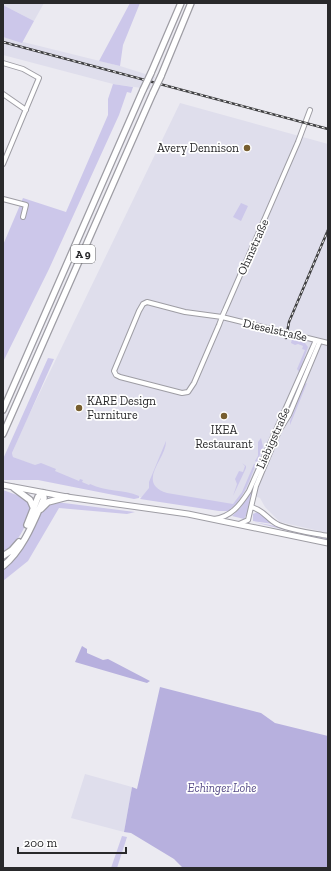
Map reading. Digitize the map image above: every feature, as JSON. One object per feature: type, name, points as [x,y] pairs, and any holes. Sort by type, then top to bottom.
[{"type":"highway","name":"A 9","points":[[3,410],[181,3]]},
{"type":"highway","name":"A 9","points":[[3,434],[161,76],[191,3]]},
{"type":"highway","points":[[14,488],[30,500],[35,511]]},
{"type":"highway","points":[[3,566],[12,558],[20,546],[35,511],[38,497],[43,493]]},
{"type":"highway","points":[[3,556],[12,550],[18,542],[35,511],[48,502],[67,497]]},
{"type":"main road","points":[[3,485],[67,497],[212,519],[328,543]]},
{"type":"street","points":[[3,63],[23,69],[40,78],[3,164]]},
{"type":"street","points":[[3,94],[26,110]]},
{"type":"street","name":"Ohmstraße","points":[[194,383],[298,142],[310,110]]},
{"type":"street","points":[[3,147],[8,150]]},
{"type":"street","points":[[3,199],[26,205],[22,217]]},
{"type":"street","name":"Dieselstraße","points":[[194,383],[188,392],[182,393],[120,377],[115,374],[114,368],[144,302],[185,312],[222,317],[328,344]]},
{"type":"street","name":"Liebigstraße","points":[[248,520],[254,491],[284,422],[289,415],[318,341]]},
{"type":"street","name":"Liebigstraße","points":[[212,519],[226,516],[233,511],[249,491],[318,341]]},
{"type":"street","points":[[251,507],[262,510],[272,521],[282,526],[328,536]]},
{"type":"street","points":[[236,524],[248,520],[256,528]]},
{"type":"shaded area","points":[[3,3],[44,3],[34,21],[3,5]]},
{"type":"shaded area","points":[[130,3],[140,3],[123,45],[120,66],[99,61]]},
{"type":"shaded area","points":[[3,5],[34,21],[22,43],[3,37]]},
{"type":"shaded area","points":[[3,37],[120,66],[155,77],[149,89],[113,84],[3,55]]},
{"type":"shaded area","points":[[113,84],[133,87],[131,93],[127,92],[119,115],[49,269],[3,362],[3,245],[23,198],[66,212],[108,115],[108,99]]},
{"type":"shaded area","points":[[180,103],[328,144],[328,533],[280,522],[265,507],[260,498],[242,492],[235,504],[228,508],[157,498],[133,497],[93,488],[13,457],[12,453],[26,421]]},
{"type":"shaded area","points":[[241,203],[248,206],[241,221],[233,217]]},
{"type":"shaded area","points":[[292,339],[305,343],[308,347],[301,367],[310,347],[300,373],[297,369],[305,350],[302,349],[303,346],[291,343]]},
{"type":"shaded area","points":[[48,358],[54,359],[12,453],[13,457],[35,465],[41,463],[56,469],[55,471],[79,481],[80,479],[83,480],[82,482],[89,485],[127,492],[139,496],[139,498],[134,499],[38,480],[3,480],[3,459]]},
{"type":"shaded area","points":[[307,383],[290,425],[290,421],[305,384]]},
{"type":"shaded area","points":[[261,438],[263,447],[257,462],[255,461],[258,456],[258,442]]},
{"type":"shaded area","points":[[166,441],[165,448],[155,470],[153,483],[158,489],[167,493],[233,504],[242,492],[254,464],[256,464],[242,496],[234,507],[228,511],[219,511],[140,499],[149,488],[149,482]]},
{"type":"shaded area","points":[[242,463],[246,466],[246,468],[233,496],[237,484],[235,479],[239,471],[243,472],[245,466]]},
{"type":"shaded area","points":[[3,490],[25,498],[31,507],[21,534],[13,545],[3,554]]},
{"type":"shaded area","points":[[252,491],[248,512],[244,519],[232,516],[241,507]]},
{"type":"shaded area","points":[[56,502],[135,512],[127,514],[59,508],[28,561],[3,581],[3,568],[40,513],[48,504]]},
{"type":"shaded area","points":[[257,512],[273,524],[253,521],[253,514]]},
{"type":"shaded area","points":[[254,522],[328,538],[328,541]]},
{"type":"shaded area","points":[[85,774],[132,787],[124,832],[71,818]]},
{"type":"shaded area","points":[[122,836],[127,837],[117,868],[111,868]]},
{"type":"green space","points":[[82,646],[87,649],[87,653],[103,660],[108,659],[150,681],[147,683],[75,662]]},
{"type":"green space","name":"Echinger Lohe","points":[[160,687],[261,713],[275,723],[328,736],[328,868],[183,868],[174,859],[131,833],[124,832],[132,787],[137,789]]},
{"type":"railway","points":[[3,42],[328,129]]},
{"type":"railway","points":[[286,338],[289,322],[328,230]]},
{"type":"place","name":"Avery Dennison","points":[[247,148]]},
{"type":"place","name":"KARE Design Furniture","points":[[79,408]]},
{"type":"place","name":"IKEA Restaurant","points":[[224,416]]}]
